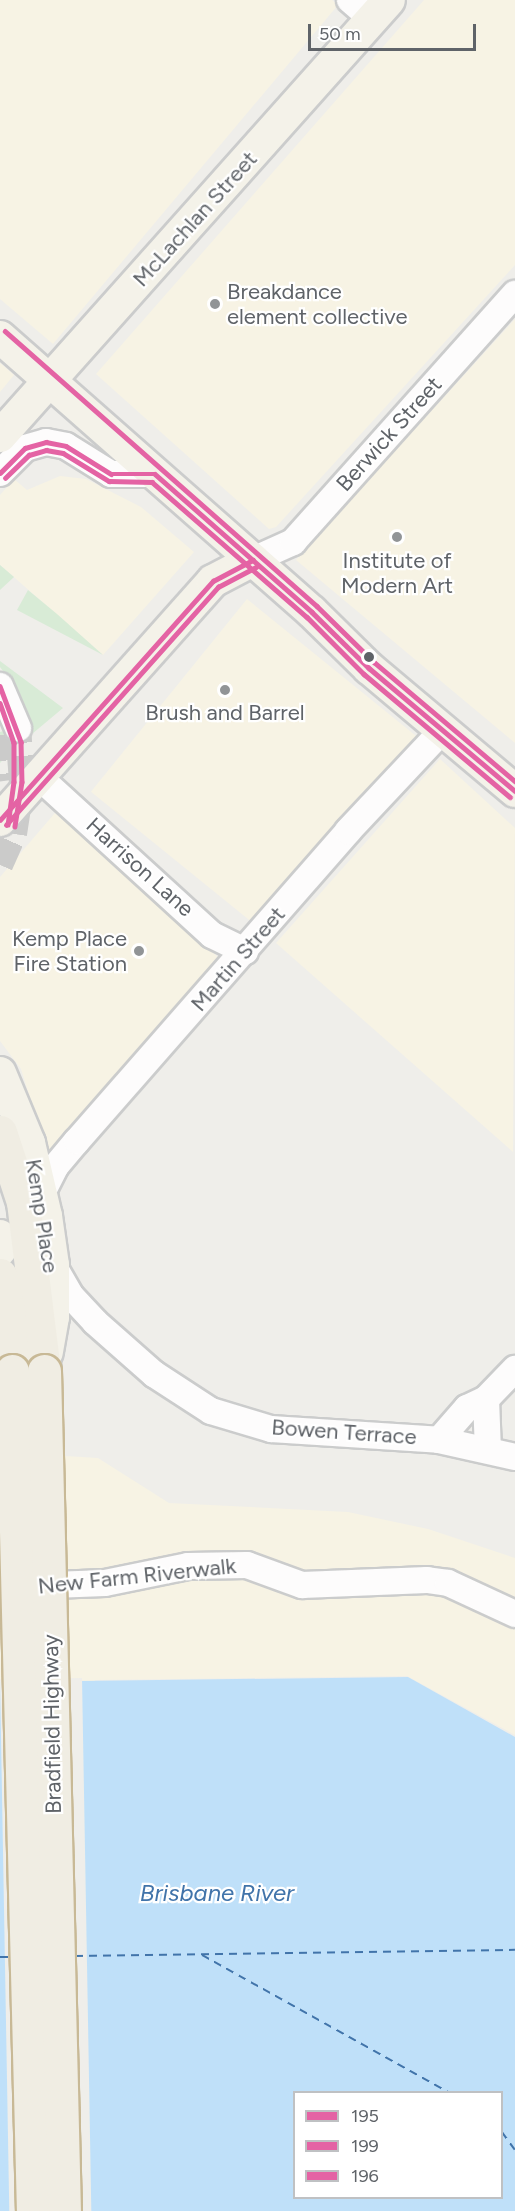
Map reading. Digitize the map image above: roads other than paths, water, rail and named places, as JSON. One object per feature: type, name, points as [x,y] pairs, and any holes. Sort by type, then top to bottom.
[{"type":"highway","name":"Kemp Place","points":[[0,1132],[16,1176],[15,1237]]},
{"type":"highway","name":"Bradfield Highway","points":[[15,1237],[33,1369],[64,2211]]},
{"type":"highway","name":"Bradfield Highway","points":[[0,1275],[8,1309],[33,1369],[33,2211]]},
{"type":"main road","name":"McLachlan Street","points":[[0,436],[50,382],[370,6]]},
{"type":"main road","points":[[0,337],[254,560],[442,731],[515,791]]},
{"type":"main road","points":[[0,820],[213,581],[254,560]]},
{"type":"main road","name":"Kemp Place","points":[[0,1073],[22,1122],[42,1193],[53,1265],[53,1317],[33,1369]]},
{"type":"main road","points":[[0,1250],[15,1237]]},
{"type":"street","name":"Berwick Street","points":[[254,560],[293,542],[515,294]]},
{"type":"street","points":[[0,473],[25,448],[46,442],[66,446],[111,474],[155,474]]},
{"type":"street","points":[[0,686],[18,728]]},
{"type":"street","name":"Martin Street","points":[[42,1193],[55,1167],[442,731]]},
{"type":"street","name":"Harrison Lane","points":[[39,777],[191,912],[212,935],[245,951]]},
{"type":"street","name":"Bowen Terrace","points":[[53,1265],[71,1296],[95,1322],[154,1374],[211,1411],[288,1432],[440,1440],[515,1457]]},
{"type":"street","points":[[440,1440],[467,1408],[486,1399],[515,1369]]},
{"type":"street","points":[[486,1399],[488,1450]]},
{"type":"street","points":[[0,1551],[63,1551],[63,1586]]},
{"type":"street","name":"New Farm Riverwalk","points":[[0,1587],[105,1583],[188,1566],[248,1565],[302,1585],[428,1580],[448,1583],[515,1614]]},
{"type":"water","name":"Brisbane River","points":[[408,1677],[515,1737],[515,2211],[0,2211],[0,1682]]},
{"type":"tunnel","points":[[0,865],[14,834],[22,782],[18,728]]},
{"type":"tunnel","points":[[0,735],[6,781]]},
{"type":"place","name":"Breakdance element collective","points":[[215,304]]},
{"type":"place","name":"Institute of Modern Art","points":[[397,537]]},
{"type":"place","name":"Brush and Barrel","points":[[225,690]]},
{"type":"place","name":"Kemp Place Fire Station","points":[[139,951]]}]
